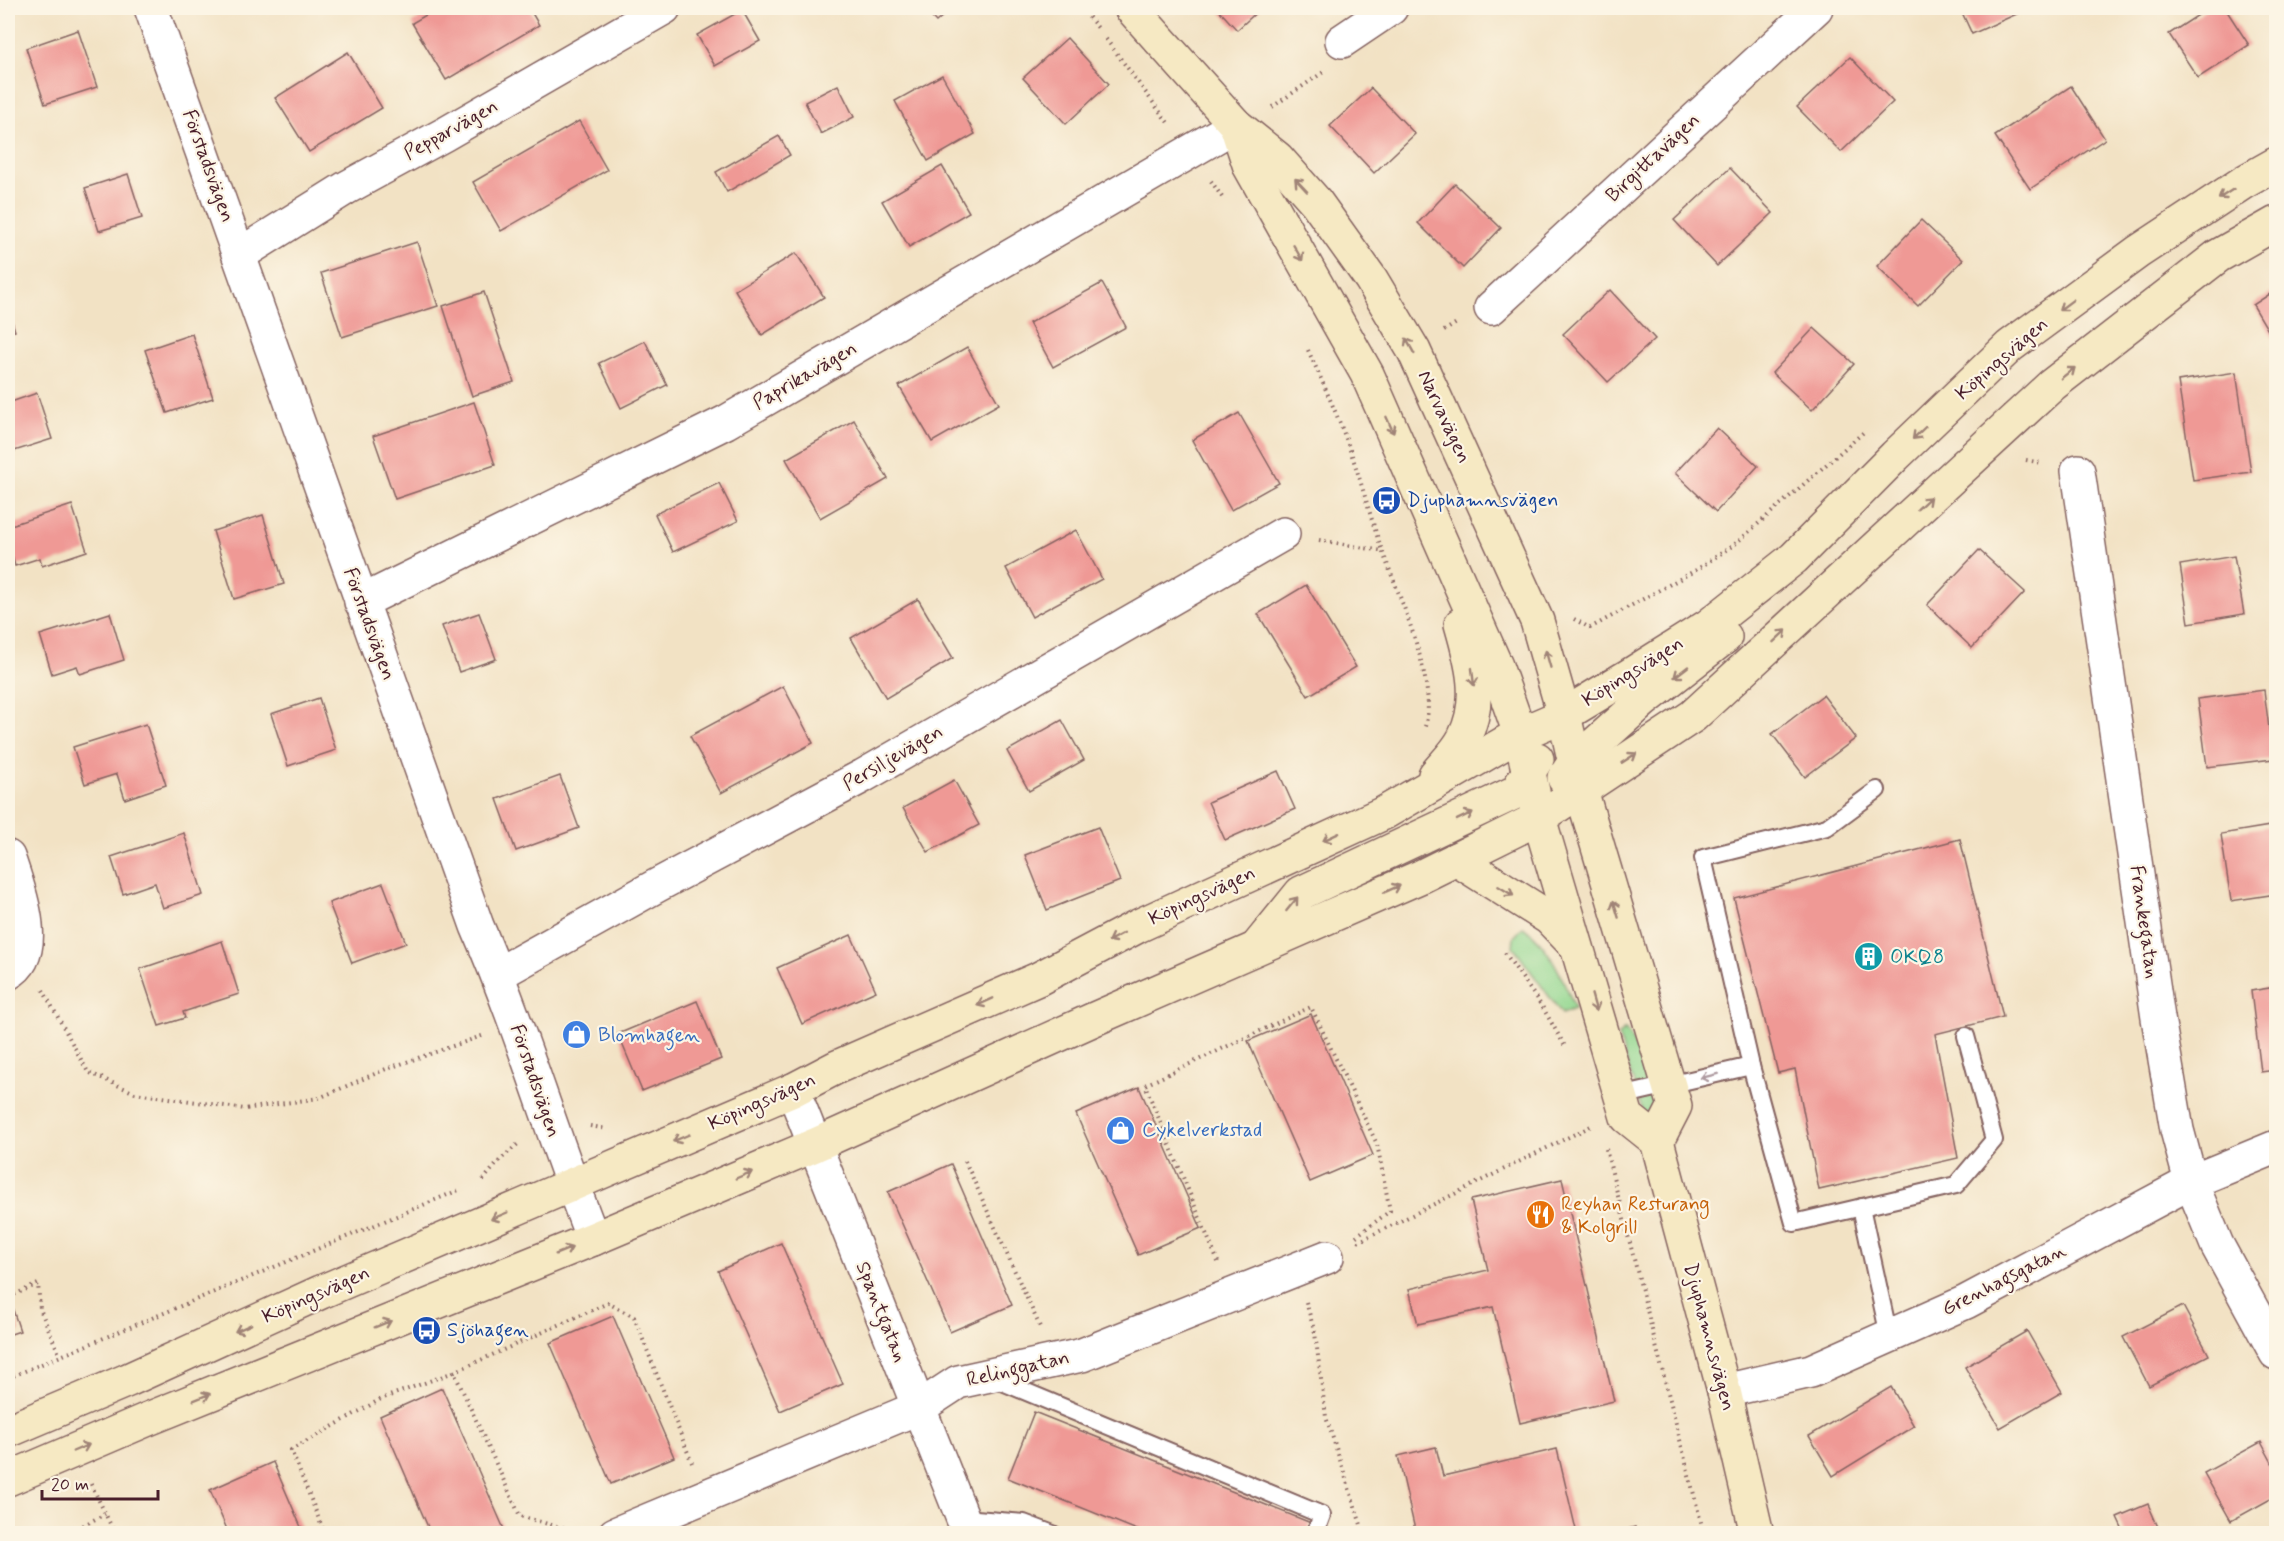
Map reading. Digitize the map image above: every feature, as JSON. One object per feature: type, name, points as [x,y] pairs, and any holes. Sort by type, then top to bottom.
[{"type":"main road","name":"Narvavägen","points":[[1131,8],[1236,125],[1277,158],[1316,202],[1371,279],[1414,351],[1537,621],[1564,715],[1577,776]]},
{"type":"main road","name":"Narvavägen","points":[[1236,125],[1250,167],[1367,374],[1496,666],[1520,734],[1539,818]]},
{"type":"main road","name":"Köpingsvägen","points":[[8,1431],[793,1090],[837,1067],[1038,979],[1138,926],[1384,813],[1520,734],[1564,715],[1708,626],[1794,558],[1895,456],[2010,346],[2138,252],[2244,182],[2277,164]]},
{"type":"main road","points":[[1577,776],[1693,716],[2052,385],[2218,256],[2277,223]]},
{"type":"main road","points":[[8,1479],[148,1419],[593,1239],[815,1146],[1456,859],[1539,818],[1643,701],[1771,601],[1794,558]]},
{"type":"main road","points":[[1423,790],[1463,740],[1473,713],[1475,697],[1473,675],[1461,623],[1467,600]]},
{"type":"main road","points":[[1255,950],[1301,893],[1516,792],[1564,715]]},
{"type":"main road","points":[[1539,818],[1627,1116],[1657,1141],[1675,1106],[1577,776]]},
{"type":"main road","points":[[1456,859],[1549,918],[1577,947]]},
{"type":"main road","name":"Djuphamnsvägen","points":[[1657,1141],[1724,1391],[1757,1533]]},
{"type":"street","name":"Förstadsvägen","points":[[151,8],[361,603],[593,1239]]},
{"type":"street","name":"Pepparvägen","points":[[239,255],[346,188],[664,8]]},
{"type":"street","points":[[1342,41],[1391,8]]},
{"type":"street","name":"Birgittavägen","points":[[1491,308],[1816,8]]},
{"type":"street","name":"Paprikavägen","points":[[361,603],[726,422],[1236,125]]},
{"type":"street","name":"Frankegatan","points":[[2078,471],[2158,1018],[2177,1130],[2191,1182],[2217,1245],[2277,1353]]},
{"type":"street","name":"Persiljevägen","points":[[498,974],[656,886],[863,776],[1282,534]]},
{"type":"street","points":[[8,858],[25,919],[16,964]]},
{"type":"street","name":"Spantgatan","points":[[793,1090],[966,1526]]},
{"type":"street","name":"Grenhagsgatan","points":[[1724,1391],[1811,1371],[1966,1302],[2191,1182],[2277,1147]]},
{"type":"street","name":"Relinggatan","points":[[615,1533],[920,1407],[957,1382],[1082,1354],[1328,1257]]},
{"type":"lane","points":[[1877,790],[1827,827],[1703,858],[1751,1066],[1794,1223],[1956,1185],[1994,1140],[1966,1036]]},
{"type":"lane","points":[[1621,1096],[1751,1066]]},
{"type":"lane","points":[[1861,1207],[1889,1336]]},
{"type":"lane","points":[[986,1375],[1322,1515],[1316,1533]]},
{"type":"lane","points":[[966,1526],[1024,1523],[1053,1533]]},
{"type":"path","points":[[1081,8],[1228,206]]},
{"type":"path","points":[[1236,125],[1267,111],[1335,64],[1342,41]]},
{"type":"path","points":[[1308,350],[1350,449],[1382,551],[1401,596],[1412,632],[1427,694],[1426,723],[1420,738]]},
{"type":"path","points":[[1282,534],[1382,551]]},
{"type":"path","points":[[1505,953],[1543,1008],[1571,1056]]},
{"type":"path","points":[[16,964],[88,1072],[135,1093],[245,1110],[319,1098],[386,1069],[488,1034]]},
{"type":"path","points":[[1232,1295],[1144,1085],[1311,1007],[1377,1144],[1390,1211],[1328,1257]]},
{"type":"path","points":[[474,1184],[485,1179],[501,1159],[549,1120]]},
{"type":"path","points":[[1328,1257],[1599,1122]]},
{"type":"path","points":[[1605,1144],[1704,1533]]},
{"type":"path","points":[[965,1161],[1055,1360]]},
{"type":"path","points":[[8,1378],[463,1188]]},
{"type":"path","points":[[1296,1269],[1315,1333],[1326,1418],[1364,1533]]},
{"type":"path","points":[[9,1297],[38,1284],[40,1309],[60,1356]]},
{"type":"path","points":[[325,1533],[291,1450],[381,1399],[454,1372],[608,1303],[634,1317],[705,1496]]},
{"type":"path","points":[[454,1372],[520,1516],[582,1533]]},
{"type":"path","points":[[89,1480],[115,1533]]},
{"type":"path","points":[[67,1533],[105,1514]]},
{"type":"green space","points":[[1523,927],[1548,952],[1575,1008],[1562,1014],[1513,947],[1514,937]]},
{"type":"green space","points":[[1625,1029],[1645,1061],[1660,1112],[1647,1124],[1618,1035]]},
{"type":"building","points":[[438,8],[529,8],[539,25],[446,80],[412,23]]},
{"type":"building","points":[[923,8],[952,8],[936,22]]},
{"type":"building","points":[[1217,8],[1261,8],[1237,30]]},
{"type":"building","points":[[1960,8],[2030,8],[1972,34]]},
{"type":"building","points":[[2209,8],[2225,8],[2249,45],[2198,78],[2169,34]]},
{"type":"building","points":[[742,10],[760,41],[715,66],[697,35]]},
{"type":"building","points":[[78,30],[97,87],[45,104],[26,48]]},
{"type":"building","points":[[1067,38],[1109,84],[1066,124],[1023,78]]},
{"type":"building","points":[[348,52],[382,108],[309,152],[275,98]]},
{"type":"building","points":[[1850,57],[1893,102],[1841,152],[1797,107]]},
{"type":"building","points":[[942,75],[975,134],[928,161],[895,101]]},
{"type":"building","points":[[838,85],[854,117],[821,134],[805,102]]},
{"type":"building","points":[[2071,86],[2105,139],[2030,189],[1995,136]]},
{"type":"building","points":[[1371,88],[1415,134],[1374,173],[1330,126]]},
{"type":"building","points":[[579,121],[607,170],[501,231],[473,182]]},
{"type":"building","points":[[779,136],[790,155],[727,192],[716,172]]},
{"type":"building","points":[[942,166],[969,212],[909,247],[882,201]]},
{"type":"building","points":[[1730,168],[1773,213],[1717,266],[1674,220]]},
{"type":"building","points":[[128,174],[142,218],[99,231],[85,188]]},
{"type":"building","points":[[1455,184],[1501,228],[1463,268],[1418,223]]},
{"type":"building","points":[[1921,220],[1963,260],[1918,306],[1877,266]]},
{"type":"building","points":[[417,242],[438,306],[342,337],[321,273]]},
{"type":"building","points":[[796,253],[824,297],[762,335],[735,290]]},
{"type":"building","points":[[1102,283],[1126,327],[1053,367],[1029,323]]},
{"type":"building","points":[[1610,290],[1655,339],[1608,382],[1563,334]]},
{"type":"building","points":[[2276,290],[2276,344],[2253,305]]},
{"type":"building","points":[[484,292],[514,382],[472,396],[443,306]]},
{"type":"building","points":[[8,308],[15,331],[8,333]]},
{"type":"building","points":[[1814,328],[1854,364],[1812,410],[1772,373]]},
{"type":"building","points":[[192,334],[213,398],[167,413],[145,350]]},
{"type":"building","points":[[645,341],[667,385],[621,408],[599,363]]},
{"type":"building","points":[[967,347],[999,404],[932,442],[899,386]]},
{"type":"building","points":[[2236,372],[2251,472],[2193,480],[2178,381]]},
{"type":"building","points":[[37,393],[52,439],[8,453],[8,403]]},
{"type":"building","points":[[474,402],[495,465],[395,499],[373,436]]},
{"type":"building","points":[[1239,413],[1279,483],[1231,510],[1192,440]]},
{"type":"building","points":[[854,420],[888,479],[820,518],[786,459]]},
{"type":"building","points":[[1717,428],[1758,466],[1716,512],[1675,473]]},
{"type":"building","points":[[719,483],[738,521],[673,552],[655,514]]},
{"type":"building","points":[[72,505],[87,551],[42,566],[40,558],[15,566],[8,542],[8,526]]},
{"type":"building","points":[[263,515],[284,584],[234,599],[213,531]]},
{"type":"building","points":[[1076,530],[1102,579],[1032,617],[1006,568]]},
{"type":"building","points":[[1979,550],[2025,592],[1972,648],[1927,605]]},
{"type":"building","points":[[2234,556],[2244,614],[2189,623],[2180,565]]},
{"type":"building","points":[[1306,585],[1356,667],[1308,696],[1258,614]]},
{"type":"building","points":[[918,599],[953,658],[886,698],[851,638]]},
{"type":"building","points":[[110,613],[124,660],[80,674],[77,666],[52,674],[40,635]]},
{"type":"building","points":[[479,613],[496,659],[459,672],[442,626]]},
{"type":"building","points":[[783,686],[813,743],[721,793],[690,736]]},
{"type":"building","points":[[2264,690],[2273,759],[2207,767],[2198,699]]},
{"type":"building","points":[[1823,695],[1856,738],[1805,777],[1772,734]]},
{"type":"building","points":[[319,698],[336,750],[288,766],[271,714]]},
{"type":"building","points":[[1062,720],[1084,760],[1029,791],[1007,751]]},
{"type":"building","points":[[146,724],[166,785],[125,799],[117,774],[85,784],[73,747]]},
{"type":"building","points":[[1278,771],[1295,809],[1225,840],[1208,802]]},
{"type":"building","points":[[560,776],[579,828],[516,851],[497,799]]},
{"type":"building","points":[[954,780],[979,825],[928,852],[903,808]]},
{"type":"building","points":[[2276,825],[2276,894],[2231,901],[2221,834]]},
{"type":"building","points":[[1098,827],[1120,881],[1047,910],[1025,855]]},
{"type":"building","points":[[184,833],[203,895],[163,908],[155,883],[123,894],[111,857]]},
{"type":"building","name":"OKQ8","points":[[1960,839],[2003,1017],[1935,1034],[1958,1158],[1819,1190],[1795,1069],[1778,1073],[1734,898]]},
{"type":"building","points":[[383,883],[406,943],[352,963],[329,903]]},
{"type":"building","points":[[851,935],[876,991],[802,1024],[777,968]]},
{"type":"building","points":[[222,941],[239,994],[183,1012],[185,1018],[159,1026],[140,969]]},
{"type":"building","points":[[2276,987],[2276,1070],[2261,1072],[2251,991]]},
{"type":"building","points":[[697,1001],[721,1059],[642,1091],[618,1034]]},
{"type":"building","points":[[1311,1014],[1373,1155],[1310,1182],[1248,1041]]},
{"type":"building","points":[[1139,1087],[1201,1228],[1138,1255],[1076,1114]]},
{"type":"building","points":[[951,1164],[1012,1305],[950,1332],[888,1192]]},
{"type":"building","points":[[1562,1179],[1614,1401],[1520,1423],[1493,1307],[1418,1324],[1409,1289],[1488,1270],[1471,1200]]},
{"type":"building","points":[[781,1243],[843,1384],[780,1411],[718,1271]]},
{"type":"building","points":[[8,1295],[20,1331],[8,1335]]},
{"type":"building","points":[[2183,1306],[2209,1355],[2149,1386],[2123,1337]]},
{"type":"building","points":[[613,1316],[674,1457],[611,1484],[550,1343]]},
{"type":"building","points":[[2027,1331],[2062,1392],[2000,1428],[1965,1367]]},
{"type":"building","points":[[1891,1387],[1914,1426],[1833,1476],[1809,1436]]},
{"type":"building","points":[[442,1388],[504,1529],[493,1534],[431,1534],[380,1416]]},
{"type":"building","points":[[1034,1412],[1311,1523],[1307,1534],[1147,1534],[1008,1478]]},
{"type":"building","points":[[2261,1442],[2276,1470],[2276,1496],[2231,1521],[2204,1473]]},
{"type":"building","points":[[1436,1447],[1443,1476],[1557,1449],[1577,1534],[1416,1534],[1398,1456]]},
{"type":"building","points":[[273,1462],[304,1534],[229,1534],[210,1490]]},
{"type":"building","points":[[2148,1504],[2161,1534],[2125,1534],[2117,1517]]},
{"type":"building","points":[[1635,1527],[1636,1534],[1613,1534],[1613,1533]]},
{"type":"place","name":"Djuphamnsvägen","points":[[1386,500]]},
{"type":"place","name":"OKQ8","points":[[1869,957]]},
{"type":"place","name":"Blomhagen","points":[[577,1035]]},
{"type":"place","name":"Cykelverkstad","points":[[1121,1130]]},
{"type":"place","name":"Reyhan Resturang & Kolgrill","points":[[1540,1215]]},
{"type":"place","name":"Sjöhagen","points":[[426,1330]]}]
